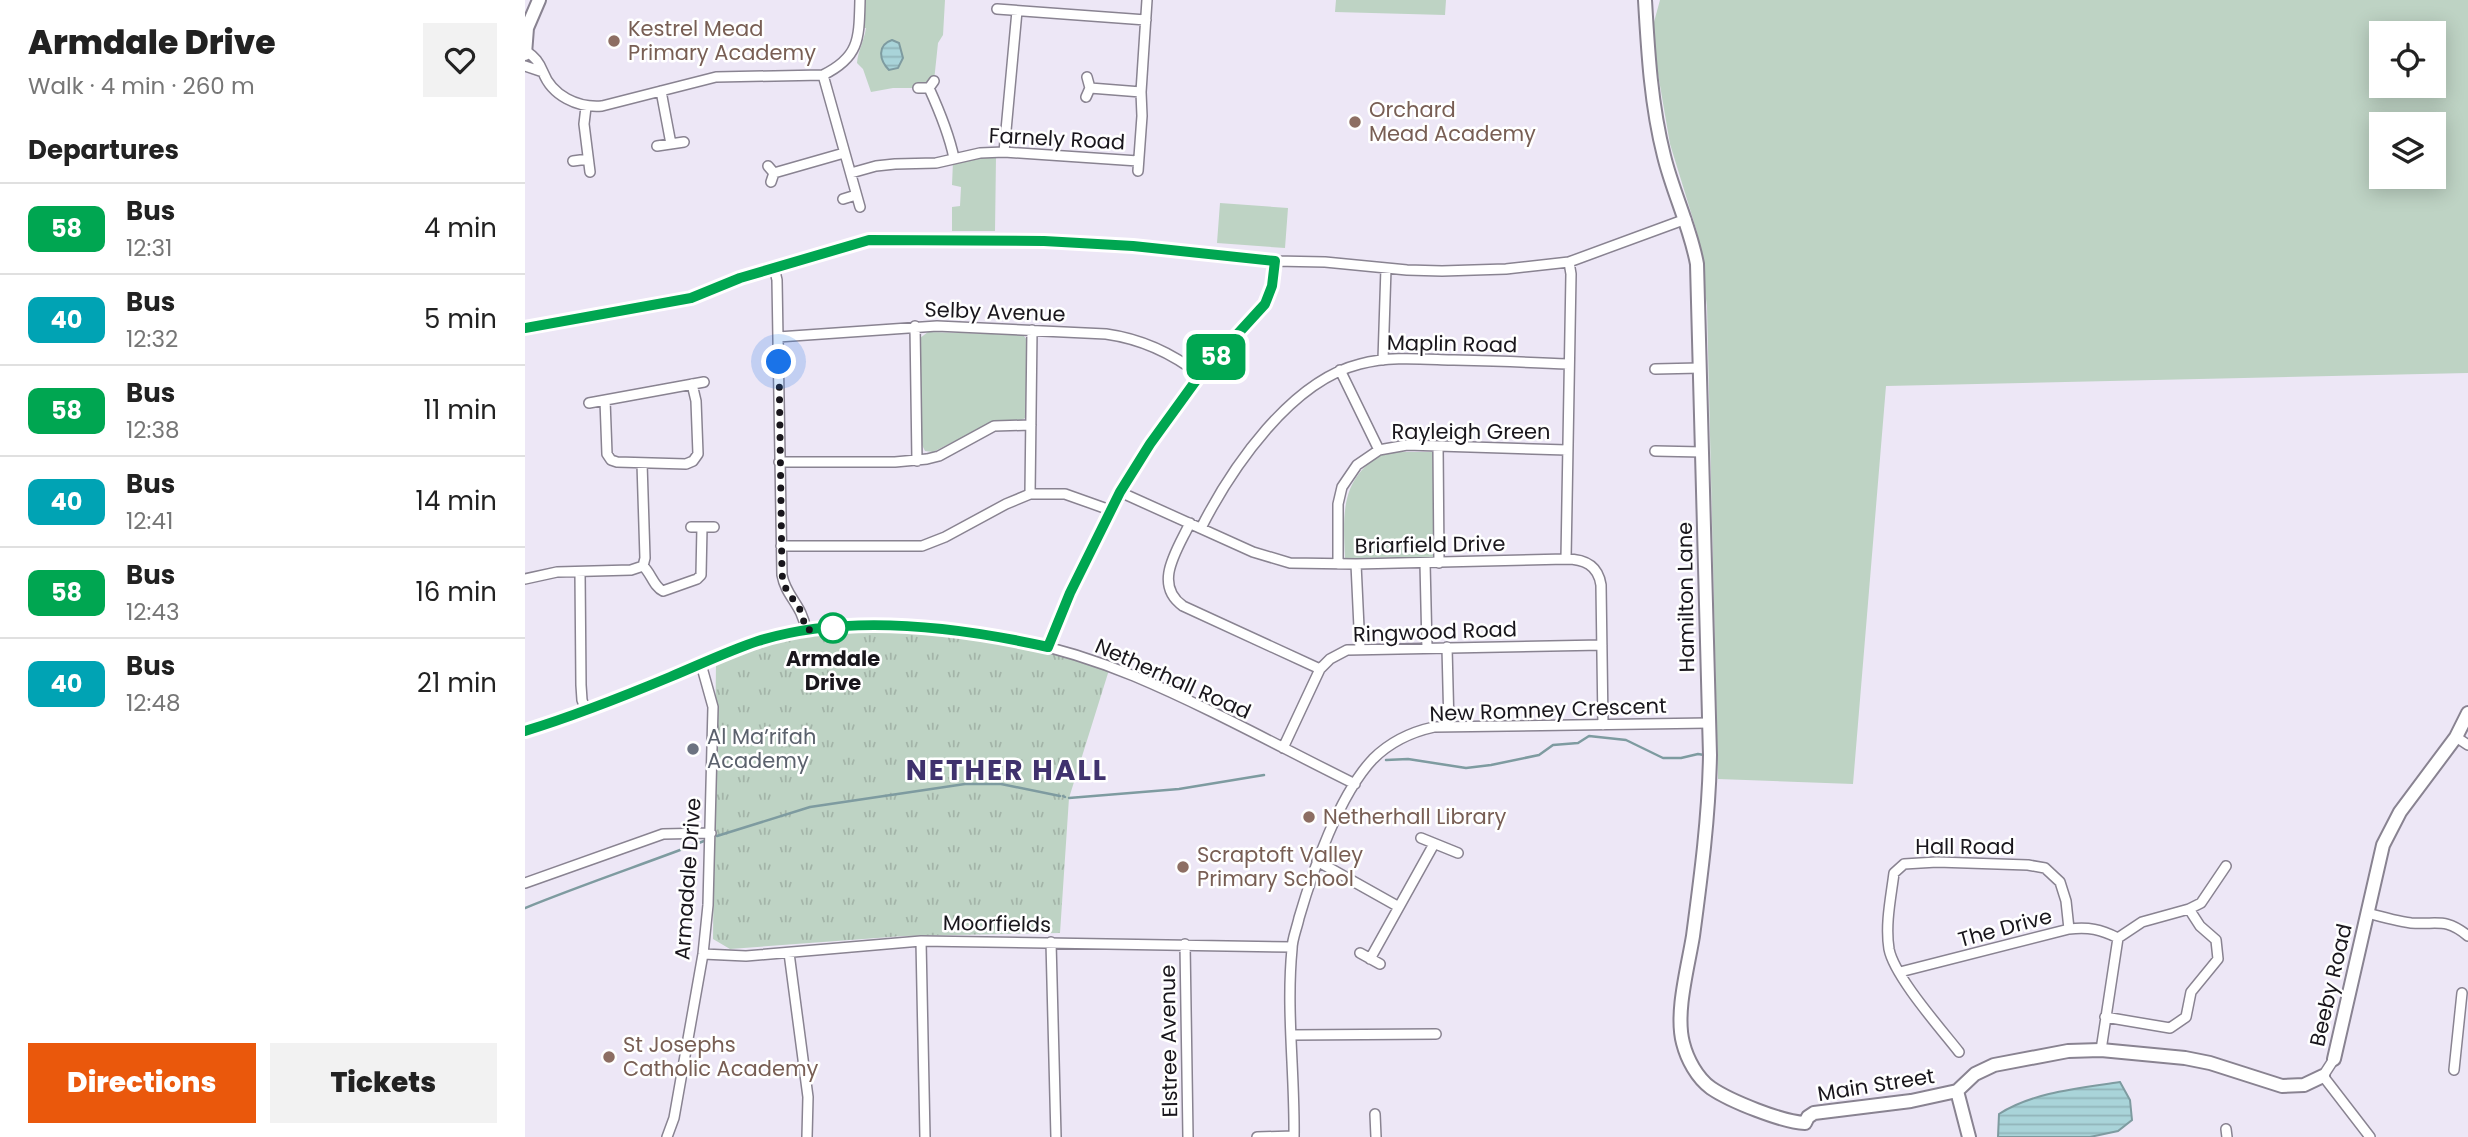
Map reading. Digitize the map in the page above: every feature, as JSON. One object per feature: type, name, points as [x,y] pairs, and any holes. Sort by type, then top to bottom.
[{"type":"street","points":[[525,12],[532,0]]},
{"type":"street","points":[[539,0],[527,28],[525,52],[542,66],[553,88],[568,100],[586,107],[602,106],[716,77],[823,75],[838,68],[854,52],[858,37],[860,0]]},
{"type":"street","points":[[1138,171],[1147,0]]},
{"type":"street","name":"Hamilton Lane","points":[[1645,0],[1654,108],[1664,158],[1686,219],[1697,264],[1709,800],[1681,1012],[1682,1042],[1694,1070],[1710,1087],[1767,1114],[1790,1122],[1805,1123]]},
{"type":"street","points":[[997,9],[1146,20]]},
{"type":"street","points":[[1004,152],[1017,11]]},
{"type":"street","points":[[525,66],[543,72]]},
{"type":"street","points":[[823,75],[860,207]]},
{"type":"street","points":[[1087,78],[1088,92],[1141,92]]},
{"type":"street","points":[[918,88],[931,84],[954,158]]},
{"type":"street","points":[[661,91],[671,144]]},
{"type":"street","points":[[586,107],[583,124],[590,172]]},
{"type":"street","points":[[657,146],[684,142]]},
{"type":"street","name":"Farnely Road","points":[[851,173],[876,166],[936,163],[979,153],[1004,152],[1138,161]]},
{"type":"street","points":[[771,174],[845,153]]},
{"type":"street","points":[[573,161],[588,159]]},
{"type":"street","points":[[843,199],[856,195]]},
{"type":"street","points":[[525,327],[691,298],[740,278],[869,240],[1044,241],[1133,246],[1275,261],[1325,261],[1442,271],[1506,269],[1569,261],[1686,219]]},
{"type":"street","points":[[1048,647],[1070,593],[1120,492],[1150,444],[1200,375],[1265,304],[1272,286],[1275,261]]},
{"type":"street","points":[[1566,559],[1569,261]]},
{"type":"street","points":[[774,267],[777,280],[783,579],[801,611],[806,630]]},
{"type":"street","points":[[1383,360],[1386,268]]},
{"type":"street","points":[[915,326],[916,461]]},
{"type":"street","name":"Selby Avenue","points":[[778,337],[915,326],[1107,334],[1131,339],[1167,353],[1200,375]]},
{"type":"street","points":[[1030,494],[1032,330]]},
{"type":"street","name":"Maplin Road","points":[[1201,528],[1236,471],[1284,410],[1312,385],[1340,370],[1383,360],[1420,359],[1569,364]]},
{"type":"street","points":[[1655,369],[1700,368]]},
{"type":"street","points":[[1340,370],[1379,450]]},
{"type":"street","points":[[589,403],[704,382]]},
{"type":"street","points":[[605,400],[608,457],[617,462],[686,464],[696,458],[696,401],[692,384]]},
{"type":"street","points":[[779,461],[916,461],[939,456],[993,426],[1031,425]]},
{"type":"street","name":"Rayleigh Green","points":[[1338,564],[1337,513],[1342,487],[1357,466],[1379,450],[1399,445],[1567,450]]},
{"type":"street","points":[[1438,446],[1439,563]]},
{"type":"street","points":[[1655,451],[1702,452]]},
{"type":"street","points":[[642,463],[643,566]]},
{"type":"street","name":"Briarfield Drive","points":[[1120,492],[1277,560],[1304,564],[1356,564],[1566,559],[1588,563],[1599,576],[1603,725]]},
{"type":"street","points":[[781,546],[922,546],[1030,494],[1065,494],[1110,510]]},
{"type":"street","points":[[1190,523],[1168,572],[1167,583],[1174,598],[1182,606],[1320,669],[1283,748]]},
{"type":"street","points":[[691,527],[714,527]]},
{"type":"street","points":[[643,566],[663,591],[697,579],[701,572],[702,527]]},
{"type":"street","points":[[1425,563],[1427,648]]},
{"type":"street","points":[[1356,564],[1360,649]]},
{"type":"street","points":[[525,579],[557,572],[631,570],[643,566]]},
{"type":"street","points":[[580,572],[582,700],[586,711]]},
{"type":"street","name":"Netherhall Road","points":[[525,731],[586,711],[758,641],[806,630],[841,627],[938,628],[1003,637],[1048,647],[1136,677],[1355,785]]},
{"type":"street","name":"Ringwood Road","points":[[1320,669],[1335,655],[1360,649],[1602,645]]},
{"type":"street","points":[[1447,648],[1449,727]]},
{"type":"street","name":"Armadale Drive","points":[[667,1137],[674,1118],[703,954],[711,833],[713,707],[701,664]]},
{"type":"street","name":"Beeby Road","points":[[1957,1091],[1975,1074],[1994,1065],[2058,1052],[2101,1050],[2210,1063],[2282,1086],[2298,1086],[2323,1076],[2334,1059],[2381,853],[2389,831],[2409,797],[2456,737],[2468,713]]},
{"type":"street","name":"New Romney Crescent","points":[[1294,1137],[1291,947],[1317,861],[1336,819],[1372,760],[1396,741],[1424,729],[1709,723]]},
{"type":"street","points":[[2456,737],[2468,745]]},
{"type":"street","points":[[525,870],[527,882],[663,834],[711,833]]},
{"type":"street","points":[[1421,838],[1458,853]]},
{"type":"street","points":[[1370,958],[1434,844]]},
{"type":"street","points":[[1317,861],[1399,906]]},
{"type":"street","name":"Hall Road","points":[[1959,1052],[1900,972],[1889,950],[1889,909],[1894,873],[1905,864],[1990,863],[2045,868],[2060,882],[2066,901],[2069,929]]},
{"type":"street","points":[[2101,1050],[2118,938],[2141,922],[2201,903],[2226,866]]},
{"type":"street","points":[[2105,1017],[2170,1028],[2186,1017],[2191,992],[2218,959],[2215,940],[2200,926],[2189,909]]},
{"type":"street","points":[[2368,913],[2411,923],[2444,922],[2457,926],[2468,936]]},
{"type":"street","name":"The Drive","points":[[1900,972],[2069,929],[2089,927],[2118,938]]},
{"type":"street","points":[[921,941],[925,1137]]},
{"type":"street","name":"Moorfields","points":[[703,954],[746,956],[921,941],[1291,947]]},
{"type":"street","points":[[1051,942],[1056,1137]]},
{"type":"street","name":"Elstree Avenue","points":[[1185,944],[1188,1137]]},
{"type":"street","points":[[789,953],[808,1097],[807,1137]]},
{"type":"street","points":[[1360,953],[1380,964]]},
{"type":"street","points":[[2454,1070],[2463,1034],[2462,993]]},
{"type":"street","points":[[1292,1035],[1436,1034]]},
{"type":"street","points":[[2323,1076],[2364,1135]]},
{"type":"street","points":[[1957,1091],[1969,1137]]},
{"type":"street","name":"Main Street","points":[[1805,1123],[1808,1116],[1814,1113],[1910,1101],[1957,1091]]},
{"type":"street","points":[[1375,1114],[1376,1137]]},
{"type":"street","points":[[1805,1123],[1808,1137]]},
{"type":"street","points":[[1257,1137],[1294,1137]]},
{"type":"green space","points":[[859,0],[945,0],[943,35],[938,43],[934,81],[929,88],[893,88],[871,92],[863,69],[857,63],[866,28],[859,28]]},
{"type":"green space","points":[[1336,0],[1446,0],[1445,15],[1335,12]]},
{"type":"green space","points":[[1660,0],[2468,0],[2468,373],[1886,386],[1853,784],[1718,779],[1707,306],[1697,232],[1670,144],[1651,33]]},
{"type":"green space","points":[[996,157],[995,231],[952,231],[952,207],[960,206],[961,187],[952,185],[953,161]]},
{"type":"green space","points":[[1220,203],[1288,208],[1285,248],[1217,243]]},
{"type":"green space","points":[[928,332],[1023,335],[1029,342],[1025,418],[1018,422],[991,423],[933,452],[925,451],[921,443],[920,338]]},
{"type":"green space","points":[[1386,452],[1434,452],[1434,557],[1345,558],[1345,511],[1352,484],[1360,472]]},
{"type":"green space","points":[[879,632],[982,638],[1109,670],[1069,798],[1060,933],[904,936],[730,949],[713,939],[716,662],[756,647],[802,635]]},
{"type":"shaded area","points":[[892,40],[899,43],[903,58],[898,68],[889,70],[881,53],[884,45]]},
{"type":"shaded area","points":[[2120,1082],[2130,1100],[2132,1120],[2118,1131],[2090,1137],[1998,1137],[1999,1114],[2012,1107],[2058,1092]]},
{"type":"waterway","points":[[1386,760],[1408,759],[1466,768],[1539,755],[1553,745],[1578,743],[1589,736],[1626,740],[1663,758],[1704,755]]},
{"type":"waterway","points":[[1069,798],[1179,789],[1264,775]]},
{"type":"waterway","points":[[717,836],[810,807],[965,784],[1001,784],[1060,796]]},
{"type":"waterway","points":[[525,908],[704,841]]},
{"type":"bus line","name":"58","points":[[525,328],[691,298],[740,278],[869,240],[1044,241],[1133,246],[1275,261],[1270,296],[1265,304],[1200,375],[1150,444],[1120,492],[1070,593],[1048,647],[1003,637],[938,628],[841,627],[806,630],[758,641],[606,703],[525,731]]},
{"type":"place","name":"Kestrel Mead Primary Academy","points":[[614,41]]},
{"type":"place","name":"Orchard Mead Academy","points":[[1355,122]]},
{"type":"place","name":"Armdale Drive","points":[[833,628]]},
{"type":"place","name":"Al Ma’rifah Academy","points":[[693,749]]},
{"type":"place","name":"Netherhall Library","points":[[1309,817]]},
{"type":"place","name":"Scraptoft Valley Primary School","points":[[1183,867]]},
{"type":"place","name":"St Josephs Catholic Academy","points":[[609,1057]]},
{"type":"district","name":"NETHER HALL","points":[[1007,770]]},
{"type":"route","points":[[779,362],[783,579],[786,589],[801,611],[806,630],[841,627],[833,628]]}]
